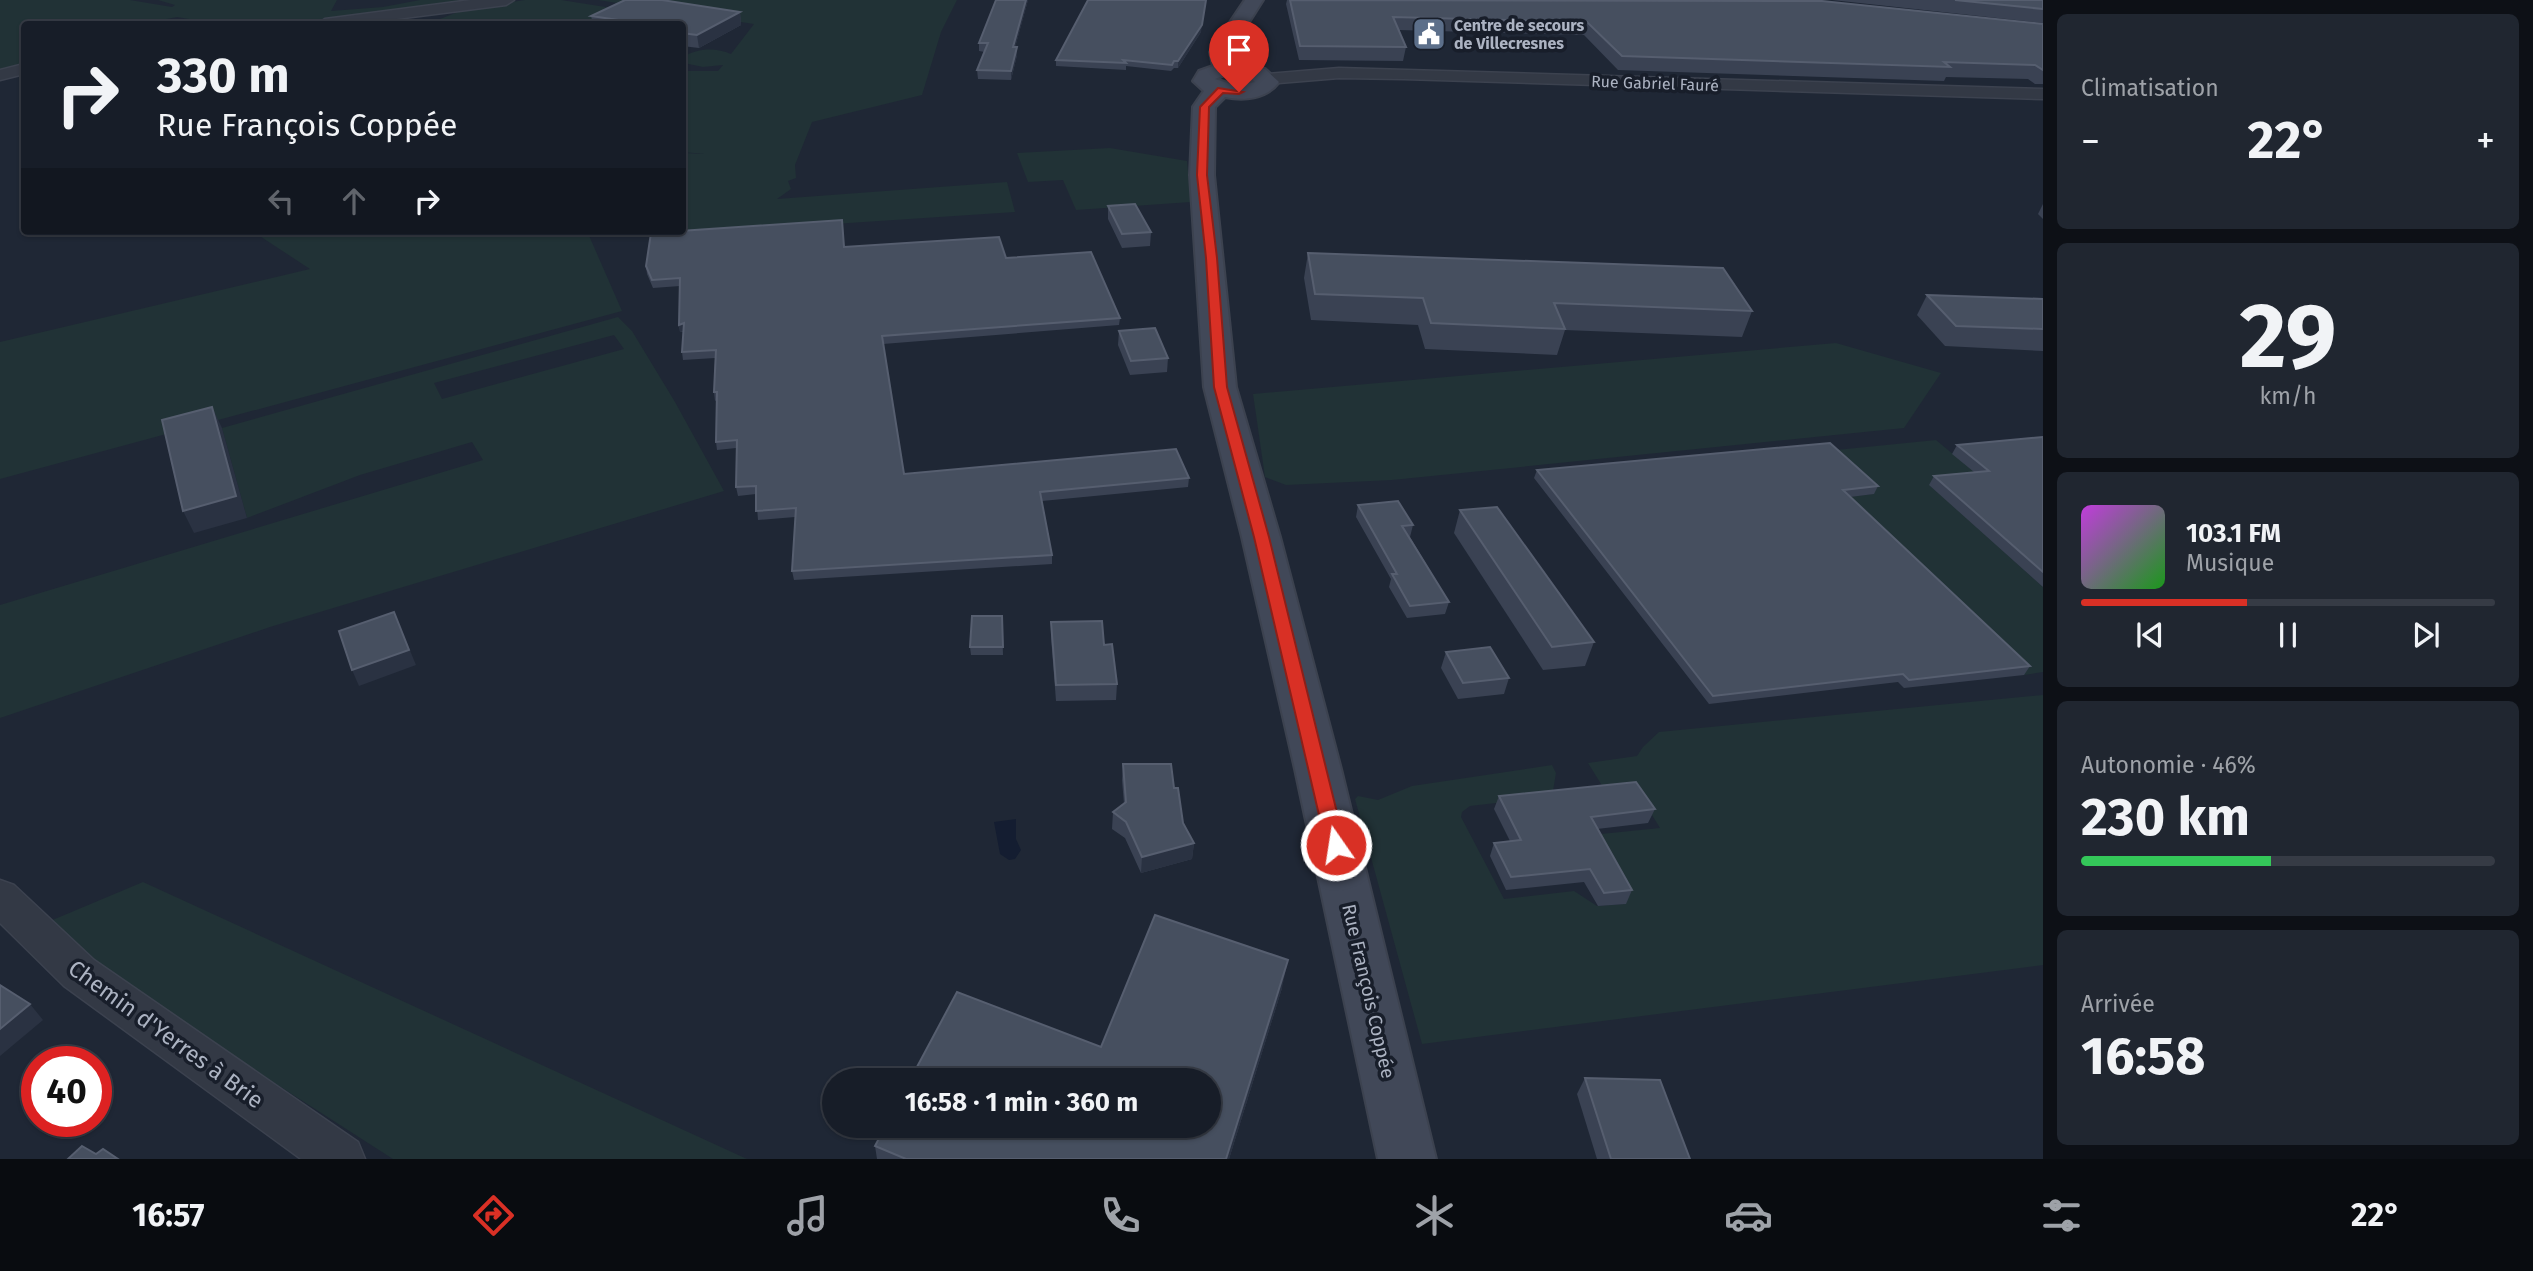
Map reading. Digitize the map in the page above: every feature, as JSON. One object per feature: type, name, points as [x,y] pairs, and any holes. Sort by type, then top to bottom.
[{"type":"street","points":[[348,21],[506,0]]},
{"type":"street","points":[[1254,0],[1220,52],[1223,79],[1256,90],[1267,85],[1267,79]]},
{"type":"street","points":[[0,75],[21,70]]},
{"type":"street","name":"Rue Gabriel Fauré","points":[[1267,79],[1339,74],[1404,74],[2043,94]]},
{"type":"street","name":"Rue François Coppée","points":[[1223,79],[1204,107],[1202,175],[1212,258],[1220,387],[1261,537],[1315,756],[1407,1159]]},
{"type":"street","name":"Chemin d'Yerres à Brie","points":[[0,897],[79,974],[341,1159]]},
{"type":"shaded area","points":[[0,0],[130,0],[172,7],[175,5],[158,0],[337,0],[331,11],[383,7],[420,0],[512,0],[348,18],[342,21],[200,21],[177,17],[156,21],[21,21],[21,66],[0,71]]},
{"type":"shaded area","points":[[525,0],[561,0],[631,11],[609,21],[440,19],[468,8]]},
{"type":"shaded area","points":[[598,0],[957,0],[941,32],[922,95],[812,122],[795,165],[796,178],[788,181],[791,189],[777,199],[1007,182],[1015,212],[686,234],[686,153],[704,154],[686,152],[686,71],[718,71],[723,65],[703,67],[686,63],[686,56],[707,50],[731,54],[754,24]]},
{"type":"shaded area","points":[[1110,148],[1187,161],[1191,202],[1076,210],[1063,180],[1028,182],[1017,153]]},
{"type":"shaded area","points":[[258,235],[589,235],[622,311],[0,479],[0,342],[310,269]]},
{"type":"shaded area","points":[[618,317],[632,331],[724,491],[270,627],[0,718],[0,605],[483,460],[472,442],[360,475],[247,518],[222,428]],"holes":[[[614,335],[624,349],[442,399],[434,383]]]},
{"type":"shaded area","points":[[1836,343],[1941,373],[1904,428],[1392,480],[1286,485],[1265,477],[1253,394]]},
{"type":"shaded area","points":[[1936,440],[1984,480],[1930,485],[2043,587],[2043,672],[2024,675],[1839,498],[1873,494],[1826,451]]},
{"type":"shaded area","points":[[2043,695],[2043,965],[1422,1044],[1355,799],[1358,796],[1378,800],[1412,786],[1552,765],[1556,773],[1551,803],[1538,798],[1470,806],[1462,812],[1461,817],[1504,899],[1574,891],[1597,906],[1625,904],[1593,848],[1601,834],[1660,828],[1636,789],[1606,792],[1588,763],[1637,756],[1659,732]]},
{"type":"shaded area","points":[[143,882],[747,1159],[393,1159],[102,972],[43,924]]},
{"type":"water","points":[[1016,819],[1016,839],[1021,850],[1015,859],[1009,860],[1000,854],[994,822]]},
{"type":"building","points":[[625,0],[662,0],[740,12],[697,35],[686,34],[686,21],[625,21],[591,16]]},
{"type":"building","points":[[996,0],[1026,0],[1013,47],[1017,47],[1011,71],[977,70],[988,43],[979,43]]},
{"type":"building","points":[[1088,0],[1206,0],[1202,25],[1178,61],[1174,61],[1172,65],[1123,60],[1126,63],[1056,60]]},
{"type":"building","points":[[1290,0],[1822,1],[2043,24],[2043,70],[2035,65],[1944,62],[1950,67],[1622,56],[1587,22],[1393,17],[1406,47],[1300,46]]},
{"type":"building","points":[[1955,0],[2043,0],[2043,9]]},
{"type":"building","points":[[1135,204],[1151,232],[1122,234],[1108,206]]},
{"type":"building","points":[[842,220],[844,247],[999,237],[1006,258],[1091,252],[1120,318],[882,336],[904,474],[1176,449],[1189,478],[1040,492],[1052,555],[792,571],[796,508],[756,511],[756,486],[736,487],[737,440],[716,442],[716,350],[682,352],[684,323],[679,325],[680,278],[652,280],[646,266],[651,235],[686,235],[686,231]]},
{"type":"building","points":[[1308,253],[1723,268],[1752,311],[1554,303],[1565,329],[1431,323],[1423,298],[1315,294]]},
{"type":"building","points":[[1927,295],[2043,299],[2043,329],[1956,326]]},
{"type":"building","points":[[1155,328],[1168,358],[1131,361],[1119,331]]},
{"type":"building","points":[[212,407],[236,496],[183,511],[162,420]]},
{"type":"building","points":[[2043,437],[2043,572],[1934,476],[1989,471],[1957,445]]},
{"type":"building","points":[[1830,443],[1878,486],[1843,490],[2030,666],[1909,680],[1903,674],[1713,696],[1537,470]]},
{"type":"building","points":[[1398,501],[1413,525],[1402,526],[1449,602],[1410,606],[1392,574],[1397,574],[1358,505]]},
{"type":"building","points":[[1497,507],[1594,642],[1552,647],[1460,510]]},
{"type":"building","points":[[394,612],[409,650],[352,670],[339,631]]},
{"type":"building","points":[[972,616],[1002,616],[1003,647],[970,647]]},
{"type":"building","points":[[1102,621],[1104,645],[1112,644],[1117,684],[1056,685],[1051,622]]},
{"type":"building","points":[[1490,647],[1509,678],[1463,683],[1446,652]]},
{"type":"building","points":[[1123,764],[1171,764],[1183,823],[1194,843],[1142,857],[1126,822],[1113,812],[1126,802]]},
{"type":"building","points":[[1636,782],[1655,809],[1591,817],[1632,890],[1604,893],[1590,869],[1511,877],[1494,843],[1521,840],[1499,796]]},
{"type":"building","points":[[1155,915],[1288,960],[1226,1159],[906,1159],[875,1146],[879,1138],[1221,1138],[1221,1068],[916,1068],[957,992],[1101,1047]]},
{"type":"building","points":[[0,985],[30,1004],[0,1029]]},
{"type":"building","points":[[1585,1078],[1660,1080],[1690,1159],[1611,1159]]},
{"type":"building","points":[[82,1146],[96,1154],[103,1149],[118,1159],[68,1159]]},
{"type":"place","name":"Centre de secours de Villecresnes","points":[[1429,34]]},
{"type":"route","points":[[1239,92],[1221,90],[1211,96],[1204,107],[1202,175],[1212,258],[1220,387],[1261,537],[1336,845]]}]
